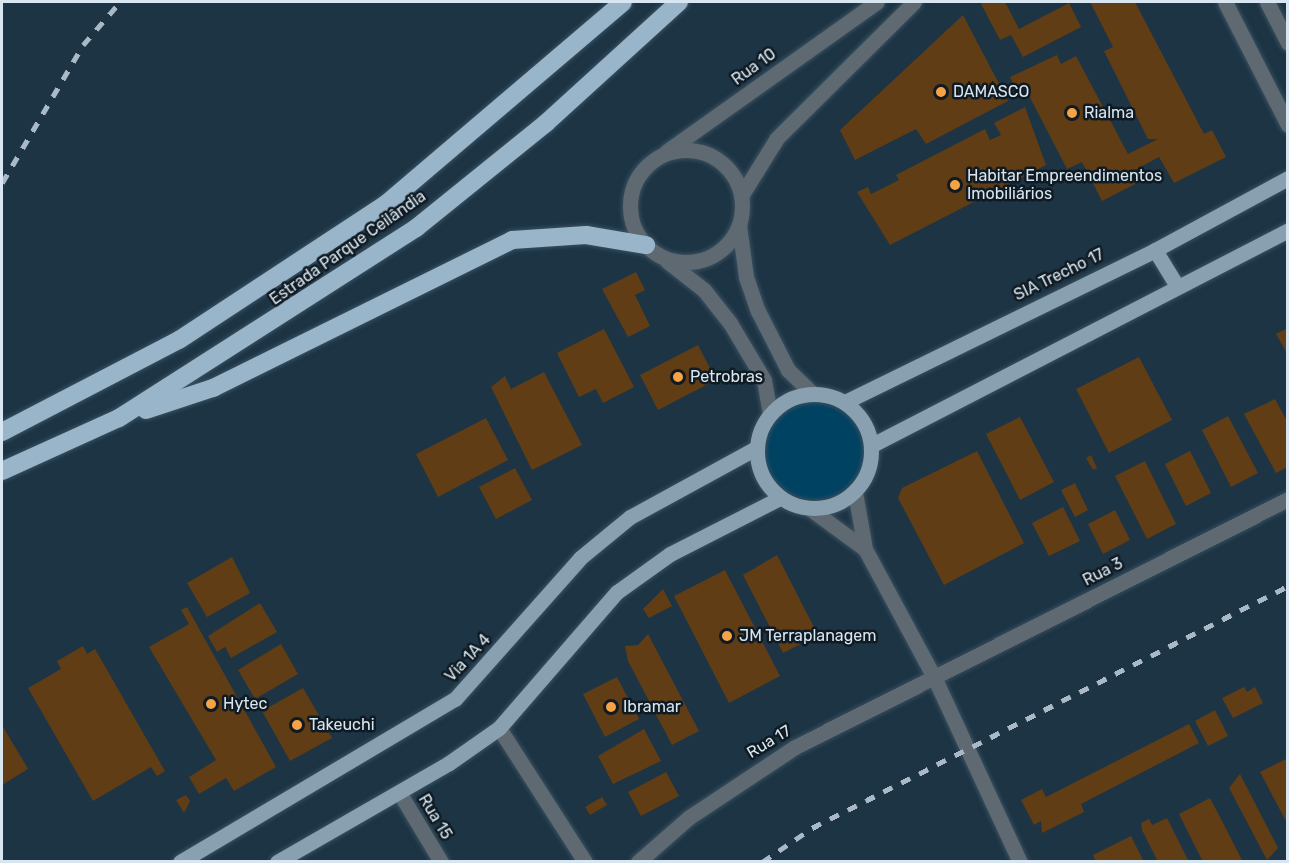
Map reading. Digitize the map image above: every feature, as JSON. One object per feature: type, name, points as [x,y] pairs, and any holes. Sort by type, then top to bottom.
[{"type":"highway","name":"Estrada Parque Ceilândia","points":[[2,432],[179,340],[387,204],[623,2]]},
{"type":"highway","name":"Estrada Parque Ceilândia","points":[[2,471],[119,418],[416,228],[546,123],[680,2]]},
{"type":"highway","points":[[119,418],[213,388],[513,240],[586,235],[646,246]]},
{"type":"main road","name":"SIA Trecho 17","points":[[845,402],[1155,250],[1287,178]]},
{"type":"main road","points":[[872,445],[1287,230]]},
{"type":"main road","points":[[1155,250],[1177,286]]},
{"type":"main road","points":[[812,393],[845,402],[864,422],[872,445],[865,478],[855,492],[826,507],[809,508],[780,498],[761,475],[756,448],[770,413],[797,396],[812,393]]},
{"type":"main road","name":"Via 1A 4","points":[[180,861],[455,699],[580,558],[630,517],[756,448]]},
{"type":"main road","points":[[277,861],[399,792],[499,728],[617,592],[670,554],[780,498]]},
{"type":"street","name":"Rua 10","points":[[651,162],[877,2]]},
{"type":"street","points":[[741,196],[777,138],[914,2]]},
{"type":"street","points":[[1224,2],[1287,125]]},
{"type":"street","points":[[1267,2],[1287,43]]},
{"type":"street","points":[[770,413],[764,380],[730,323],[704,290],[646,246],[630,212],[639,176],[651,162],[668,153],[706,153],[735,178],[741,196],[739,225],[746,277],[758,311],[788,370],[812,393]]},
{"type":"street","points":[[662,257],[699,261],[730,241],[739,225]]},
{"type":"street","points":[[855,492],[865,549],[934,677],[1020,861]]},
{"type":"street","name":"Rua 3","points":[[934,677],[1287,499]]},
{"type":"street","points":[[809,508],[836,523],[865,549]]},
{"type":"street","name":"Rua 17","points":[[638,861],[751,774],[934,677]]},
{"type":"street","points":[[499,728],[585,861]]},
{"type":"street","name":"Rua 15","points":[[399,792],[441,861]]},
{"type":"shaded area","points":[[814,400],[842,408],[856,422],[864,450],[856,478],[842,492],[814,500],[786,492],[772,478],[764,450],[772,422],[786,408]]},
{"type":"building","points":[[980,2],[1005,2],[1019,29],[1069,3],[1081,27],[1023,57],[1011,35],[1000,40]]},
{"type":"building","points":[[1090,2],[1135,2],[1204,134],[1212,130],[1226,157],[1174,183],[1159,157],[1135,170],[1141,181],[1102,201],[1082,162],[1067,169],[1023,84],[1015,88],[1010,77],[1057,55],[1061,64],[1076,56],[1128,154],[1158,139],[1148,139],[1104,51],[1113,47]]},
{"type":"building","name":"DAMASCO","points":[[963,15],[1008,101],[926,144],[916,129],[855,160],[840,130]]},
{"type":"building","name":"Habitar Empreendimentos Imobiliários","points":[[1025,107],[1046,165],[890,245],[857,192],[868,187],[871,194],[899,180],[896,175],[985,129],[990,140],[1001,135],[994,123]]},
{"type":"building","points":[[636,272],[645,290],[635,295],[650,326],[628,337],[602,289]]},
{"type":"building","points":[[1288,328],[1288,355],[1276,334]]},
{"type":"building","points":[[604,329],[634,387],[603,403],[596,389],[579,397],[557,353]]},
{"type":"building","name":"Petrobras","points":[[698,345],[716,380],[658,410],[640,375]]},
{"type":"building","points":[[1139,357],[1172,420],[1109,453],[1076,389]]},
{"type":"building","points":[[544,372],[582,445],[532,470],[491,387],[505,376],[511,389]]},
{"type":"building","points":[[1275,399],[1288,423],[1288,467],[1276,473],[1244,414]]},
{"type":"building","points":[[1228,416],[1258,473],[1231,487],[1202,430]]},
{"type":"building","points":[[1020,417],[1054,482],[1020,500],[986,434]]},
{"type":"building","points":[[486,418],[508,460],[438,497],[416,454]]},
{"type":"building","points":[[977,451],[1024,543],[944,585],[898,498],[902,488]]},
{"type":"building","points":[[1190,451],[1211,493],[1186,506],[1165,464]]},
{"type":"building","points":[[1091,455],[1097,468],[1093,470],[1086,458]]},
{"type":"building","points":[[1145,461],[1176,524],[1147,539],[1115,476]]},
{"type":"building","points":[[515,468],[532,500],[496,519],[479,487]]},
{"type":"building","points":[[1075,483],[1088,510],[1075,517],[1061,490]]},
{"type":"building","points":[[1063,507],[1080,541],[1049,556],[1032,523]]},
{"type":"building","points":[[1115,510],[1130,540],[1103,554],[1088,524]]},
{"type":"building","points":[[777,555],[818,635],[783,653],[778,643],[787,635],[776,639],[743,575]]},
{"type":"building","points":[[232,557],[250,593],[207,617],[187,583]]},
{"type":"building","name":"JM Terraplanagem","points":[[725,570],[780,676],[729,703],[674,596]]},
{"type":"building","points":[[663,589],[672,606],[649,618],[643,609]]},
{"type":"building","points":[[260,603],[277,632],[231,658],[225,647],[217,652],[208,636]]},
{"type":"building","name":"Hytec","points":[[187,607],[276,767],[234,791],[226,778],[199,794],[189,777],[216,760],[149,647],[189,624],[181,610]]},
{"type":"building","points":[[648,634],[699,731],[672,745],[628,661],[625,646],[638,645]]},
{"type":"building","points":[[281,644],[298,674],[255,699],[238,670]]},
{"type":"building","points":[[83,646],[87,654],[95,649],[165,771],[157,776],[151,767],[93,801],[28,688],[61,669],[57,661]]},
{"type":"building","name":"Ibramar","points":[[617,677],[639,719],[605,737],[583,694]]},
{"type":"building","points":[[1244,687],[1247,692],[1255,687],[1263,703],[1233,718],[1222,698]]},
{"type":"building","name":"Takeuchi","points":[[303,688],[332,738],[290,761],[262,711]]},
{"type":"building","points":[[1215,710],[1228,736],[1208,746],[1195,721]]},
{"type":"building","points":[[1189,724],[1199,743],[1081,804],[1084,812],[1042,833],[1041,821],[1034,825],[1021,800],[1042,789],[1046,797]]},
{"type":"building","points":[[2,725],[28,769],[2,785]]},
{"type":"building","points":[[644,729],[661,761],[613,784],[598,756]]},
{"type":"building","points":[[1288,758],[1288,825],[1260,772]]},
{"type":"building","points":[[666,772],[679,796],[641,816],[628,792]]},
{"type":"building","points":[[1240,774],[1278,848],[1267,860],[1229,788]]},
{"type":"building","points":[[186,795],[190,801],[184,813],[176,800]]},
{"type":"building","points":[[602,797],[607,805],[590,815],[585,807]]},
{"type":"building","points":[[1210,798],[1243,862],[1203,862],[1179,814]]},
{"type":"building","points":[[1167,818],[1189,862],[1158,862],[1142,830],[1141,823],[1149,819],[1152,825]]},
{"type":"building","points":[[1131,836],[1144,862],[1096,862],[1093,855]]},
{"type":"railway","points":[[2,183],[83,45],[120,2]]},
{"type":"railway","points":[[762,862],[812,828],[1288,586]]},
{"type":"place","name":"DAMASCO","points":[[941,92]]},
{"type":"place","name":"Rialma","points":[[1072,113]]},
{"type":"place","name":"Habitar Empreendimentos Imobiliários","points":[[955,185]]},
{"type":"place","name":"Petrobras","points":[[678,377]]},
{"type":"place","name":"JM Terraplanagem","points":[[727,636]]},
{"type":"place","name":"Hytec","points":[[211,704]]},
{"type":"place","name":"Ibramar","points":[[611,707]]},
{"type":"place","name":"Takeuchi","points":[[297,725]]}]
